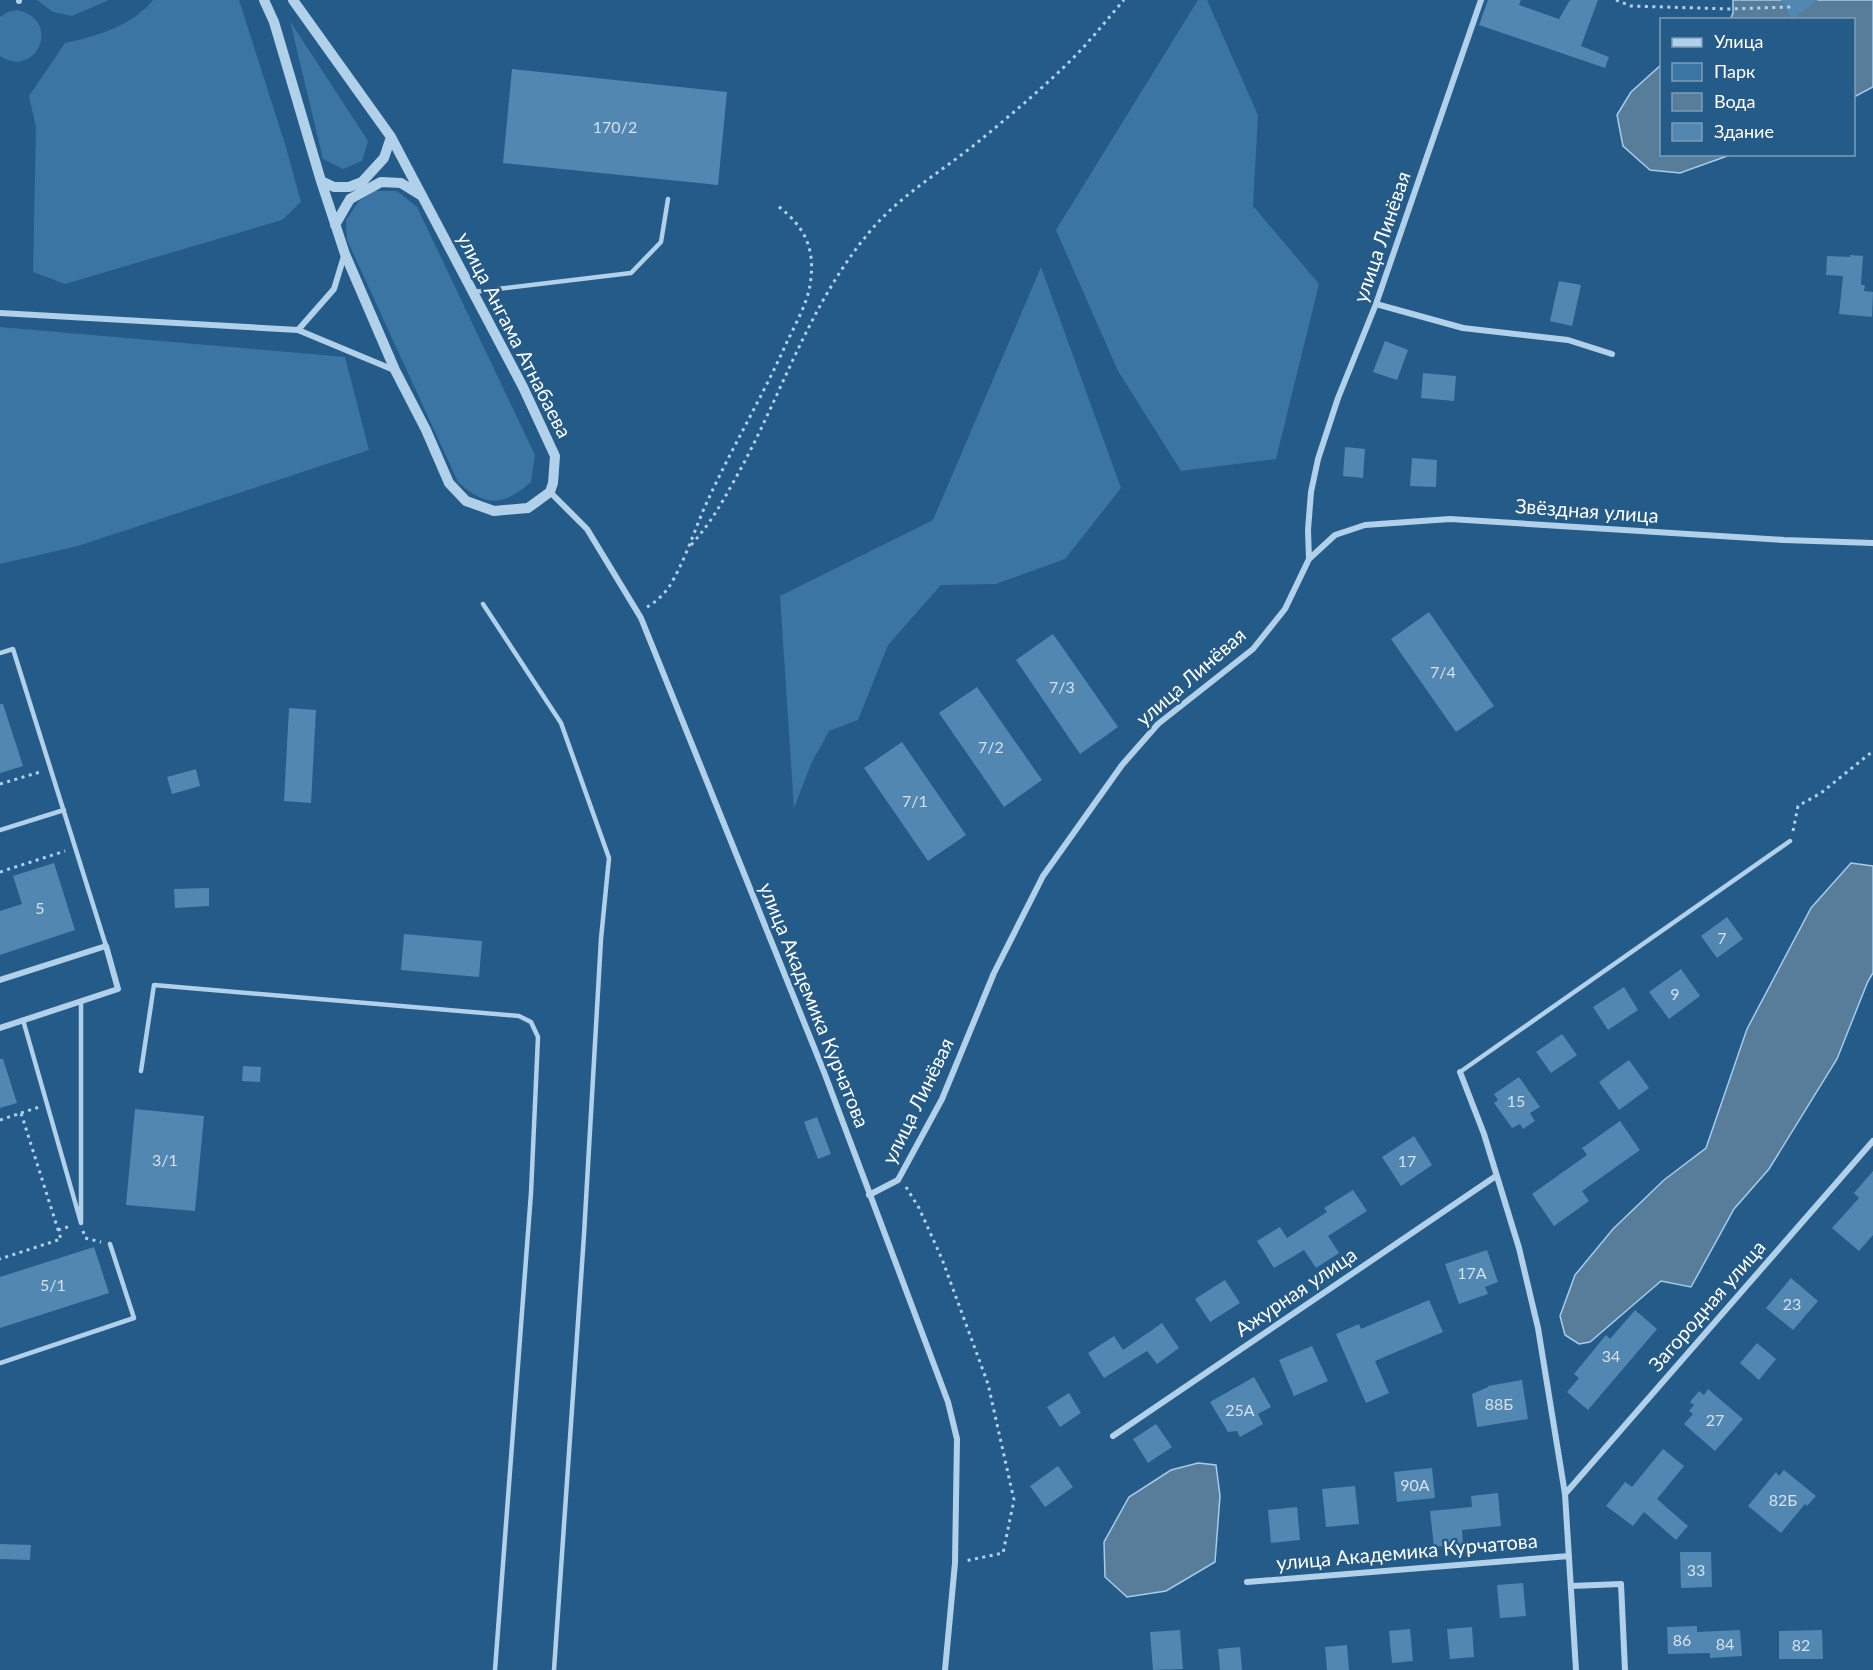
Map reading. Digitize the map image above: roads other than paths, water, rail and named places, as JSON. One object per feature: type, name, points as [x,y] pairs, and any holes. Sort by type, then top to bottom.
[{"type":"street","points":[[264,0],[274,22],[345,254],[395,370],[426,430],[448,483],[466,501],[494,511],[528,508],[550,492]]},
{"type":"street","name":"улица Ангама Атнабаева","points":[[293,0],[391,137],[523,387],[555,456],[550,492]]},
{"type":"street","name":"улица Линёвая","points":[[869,1195],[898,1180],[942,1099],[994,973],[1043,876],[1122,765],[1158,724],[1253,649],[1286,609],[1309,559],[1308,530],[1311,492],[1318,459],[1338,398],[1376,304],[1481,0]]},
{"type":"street","points":[[321,181],[334,187],[349,187],[362,182],[384,158],[391,137]]},
{"type":"street","points":[[335,225],[350,199],[381,182],[401,183],[422,196]]},
{"type":"street","points":[[298,330],[334,289],[345,254]]},
{"type":"street","points":[[1376,304],[1463,328],[1568,340],[1612,354]]},
{"type":"street","points":[[0,313],[298,330],[395,370]]},
{"type":"street","name":"улица Академика Курчатова","points":[[550,492],[587,529],[637,612],[824,1072],[948,1402],[957,1439],[955,1563],[945,1670]]},
{"type":"street","name":"Звёздная улица","points":[[1309,559],[1335,535],[1365,525],[1450,519],[1784,540],[1873,543]]},
{"type":"street","points":[[0,980],[106,946],[118,989],[0,1028]]},
{"type":"street","points":[[1460,1072],[1484,1134],[1519,1248],[1538,1328],[1565,1494],[1576,1670]]},
{"type":"street","name":"Загородная улица","points":[[1565,1494],[1873,1141]]},
{"type":"street","name":"Ажурная улица","points":[[1113,1436],[1496,1176]]},
{"type":"street","name":"улица Академика Курчатова","points":[[1247,1582],[1569,1556]]},
{"type":"street","points":[[1571,1586],[1621,1584],[1625,1670]]},
{"type":"lane","points":[[473,292],[631,273],[661,242],[668,199]]},
{"type":"lane","points":[[483,604],[561,723],[609,858],[601,939],[554,1670]]},
{"type":"lane","points":[[0,653],[13,649],[106,946]]},
{"type":"lane","points":[[0,830],[64,810]]},
{"type":"lane","points":[[1460,1072],[1790,841]]},
{"type":"lane","points":[[141,1071],[153,986],[519,1016],[531,1022],[538,1037],[531,1193],[495,1670]]},
{"type":"lane","points":[[23,1020],[81,1223],[81,1001]]},
{"type":"lane","points":[[0,1363],[134,1318],[110,1244]]},
{"type":"water","points":[[1733,0],[1873,0],[1873,87],[1855,96],[1855,18],[1731,18]]},
{"type":"water","points":[[1660,66],[1660,156],[1727,156],[1680,173],[1650,170],[1623,146],[1617,115],[1631,92]]},
{"type":"water","points":[[1851,863],[1873,866],[1873,973],[1837,1059],[1769,1169],[1734,1209],[1691,1287],[1661,1281],[1590,1342],[1579,1344],[1565,1335],[1560,1316],[1575,1275],[1613,1229],[1664,1180],[1706,1148],[1747,1029],[1811,908]]},
{"type":"water","points":[[1198,1463],[1216,1465],[1220,1496],[1215,1562],[1166,1591],[1127,1597],[1105,1577],[1104,1542],[1129,1497],[1171,1470]]}]
